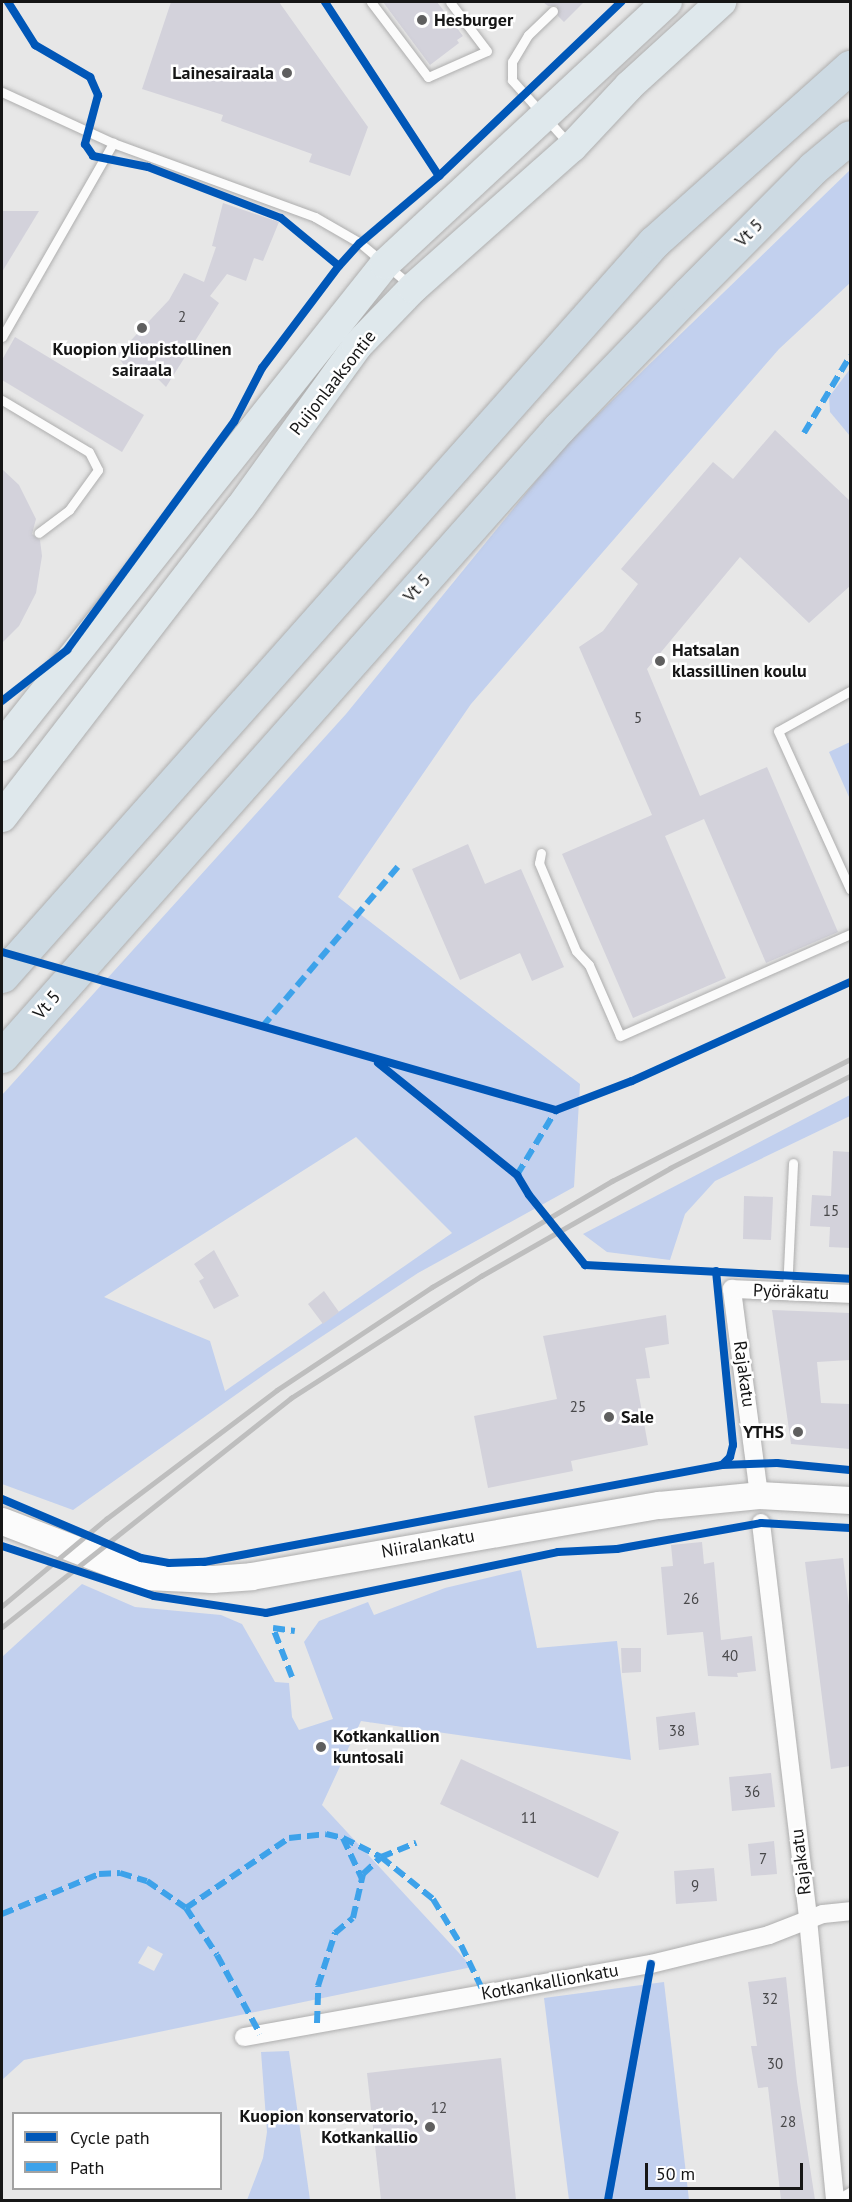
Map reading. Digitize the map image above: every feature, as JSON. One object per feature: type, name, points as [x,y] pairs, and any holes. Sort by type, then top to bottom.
[{"type":"highway","points":[[2,976],[654,242],[850,67]]},
{"type":"highway","name":"Vt 5","points":[[2,1056],[559,428],[714,268],[850,137]]},
{"type":"main road","name":"Puijonlaaksontie","points":[[2,746],[385,264],[667,2]]},
{"type":"main road","name":"Puijonlaaksontie","points":[[2,817],[241,507],[357,346],[413,288],[572,147],[629,86],[721,2]]},
{"type":"main road","name":"Niiralankatu","points":[[5,1525],[145,1576],[230,1578],[659,1505],[759,1495],[850,1500]]},
{"type":"street","name":"Pyöräkatu","points":[[732,1289],[850,1294]]},
{"type":"street","name":"Rajakatu","points":[[732,1289],[759,1495]]},
{"type":"street","name":"Rajakatu","points":[[761,1523],[808,1919],[836,2200]]},
{"type":"street","name":"Kotkankallionkatu","points":[[244,2037],[651,1964],[770,1935],[808,1919],[850,1911]]},
{"type":"lane","points":[[371,2],[428,77],[487,51],[450,2]]},
{"type":"lane","points":[[553,11],[528,35],[512,62],[512,80],[522,96],[546,115],[572,147]]},
{"type":"lane","points":[[2,92],[113,143],[315,217],[360,243],[413,288]]},
{"type":"lane","points":[[2,337],[113,143]]},
{"type":"lane","points":[[2,400],[89,452],[98,470],[69,510],[39,533]]},
{"type":"lane","points":[[850,691],[778,731],[850,890]]},
{"type":"lane","points":[[541,853],[539,863],[576,951],[590,965],[620,1036],[850,934]]},
{"type":"lane","points":[[787,1291],[793,1163]]},
{"type":"lane","points":[[836,2200],[850,2192]]},
{"type":"shaded area","points":[[850,170],[850,283],[779,349],[471,704],[338,897],[580,1084],[574,1187],[418,1273],[271,1370],[73,1510],[2,1484],[2,1095],[346,714],[562,449]],"holes":[[[356,1137],[452,1233],[225,1391],[210,1341],[104,1297]]]},
{"type":"shaded area","points":[[850,369],[850,436],[830,412],[829,397]]},
{"type":"shaded area","points":[[850,742],[850,799],[829,752]]},
{"type":"shaded area","points":[[850,1095],[850,1116],[715,1181],[685,1214],[670,1260],[607,1252],[583,1234]]},
{"type":"shaded area","points":[[521,1570],[537,1648],[617,1641],[631,1760],[361,1721],[322,1805],[472,1967],[24,2060],[2,2080],[2,1657],[82,1584],[135,1607],[221,1615],[242,1624],[275,1682],[289,1683],[292,1717],[299,1730],[333,1719],[304,1642],[319,1621],[368,1602],[374,1615],[445,1588]],"holes":[[[148,1946],[163,1954],[154,1971],[138,1963]]]},
{"type":"shaded area","points":[[664,1982],[689,2200],[569,2200],[544,1998]]},
{"type":"shaded area","points":[[289,2051],[310,2200],[247,2200],[263,2158],[267,2132],[261,2052]]},
{"type":"building","name":"Lainesairaala","points":[[171,2],[279,2],[368,127],[350,176],[309,162],[312,154],[221,121],[223,115],[142,89]]},
{"type":"building","points":[[383,2],[437,2],[463,36],[457,40],[459,43],[430,65]]},
{"type":"building","points":[[543,2],[584,2],[564,22],[558,16],[557,6],[548,6]]},
{"type":"building","points":[[223,203],[279,222],[263,261],[254,258],[246,281],[227,274],[210,296],[219,303],[166,387],[145,366],[132,377],[117,355],[169,300],[184,273],[204,282],[216,247],[212,246]]},
{"type":"building","points":[[2,211],[39,211],[2,272]]},
{"type":"building","points":[[15,337],[144,415],[122,452],[2,380],[2,360]]},
{"type":"building","points":[[775,430],[850,501],[850,586],[809,623],[740,557],[647,669],[700,796],[767,767],[838,932],[766,963],[704,819],[665,836],[726,978],[633,1018],[562,854],[652,815],[579,647],[603,631],[638,584],[621,569],[713,462],[733,479]]},
{"type":"building","points":[[2,469],[19,485],[36,519],[32,534],[40,540],[42,556],[36,593],[19,626],[2,643]]},
{"type":"building","points":[[468,844],[485,884],[521,869],[564,967],[532,981],[520,953],[460,980],[412,869]]},
{"type":"building","points":[[833,1151],[850,1152],[850,1248],[829,1247],[830,1227],[810,1226],[812,1195],[831,1196]]},
{"type":"building","points":[[744,1196],[773,1197],[771,1240],[743,1239]]},
{"type":"building","points":[[214,1250],[239,1296],[214,1309],[199,1281],[204,1278],[194,1264]]},
{"type":"building","points":[[324,1291],[339,1312],[323,1324],[308,1304]]},
{"type":"building","points":[[772,1310],[850,1313],[850,1360],[817,1362],[821,1403],[850,1404],[850,1449],[791,1444]]},
{"type":"building","points":[[666,1315],[669,1344],[645,1348],[650,1378],[636,1379],[648,1445],[571,1461],[573,1471],[488,1488],[474,1416],[557,1399],[543,1336]]},
{"type":"building","points":[[702,1542],[704,1564],[714,1562],[721,1640],[752,1636],[756,1671],[737,1673],[738,1677],[708,1676],[703,1632],[667,1635],[661,1567],[673,1566],[671,1545]]},
{"type":"building","points":[[843,1558],[850,1614],[850,1766],[831,1769],[805,1562]]},
{"type":"building","points":[[621,1648],[641,1648],[641,1672],[622,1673]]},
{"type":"building","points":[[695,1712],[699,1745],[659,1750],[656,1717]]},
{"type":"building","points":[[461,1759],[619,1832],[598,1878],[440,1804]]},
{"type":"building","points":[[771,1773],[775,1807],[732,1811],[729,1777]]},
{"type":"building","points":[[774,1841],[777,1874],[751,1876],[748,1844]]},
{"type":"building","points":[[714,1868],[717,1901],[676,1904],[674,1871]]},
{"type":"building","points":[[786,1977],[797,2082],[815,2200],[781,2200],[768,2087],[758,2088],[751,2046],[757,2046],[748,1982]]},
{"type":"building","points":[[501,2058],[516,2200],[381,2200],[367,2073]]},
{"type":"railway","points":[[2,1606],[106,1519],[277,1390],[432,1287],[612,1181],[850,1059]]},
{"type":"railway","points":[[2,1627],[291,1398],[481,1276],[670,1168],[850,1076]]},
{"type":"marked path","points":[[804,433],[850,356]]},
{"type":"marked path","points":[[262,1027],[401,863]]},
{"type":"marked path","points":[[517,1175],[556,1110]]},
{"type":"marked path","points":[[292,1677],[273,1628],[295,1631]]},
{"type":"marked path","points":[[186,1908],[289,1838],[326,1834],[343,1838],[381,1857],[433,1899],[461,1945],[484,1993]]},
{"type":"marked path","points":[[343,1838],[362,1879]]},
{"type":"marked path","points":[[317,2023],[318,1986],[335,1933],[353,1918],[363,1874],[381,1857],[416,1843]]},
{"type":"marked path","points":[[2,1914],[99,1874],[120,1873],[147,1881],[186,1908],[217,1955],[260,2034]]},
{"type":"cycle path","points":[[8,2],[35,45],[90,77],[98,95],[85,144],[93,156],[148,167],[281,218],[339,266]]},
{"type":"cycle path","points":[[325,2],[439,176]]},
{"type":"cycle path","points":[[2,701],[67,650],[234,422],[262,368],[339,266],[360,243],[439,176],[621,2]]},
{"type":"cycle path","points":[[2,952],[556,1110],[632,1081],[850,982]]},
{"type":"cycle path","points":[[378,1063],[517,1175],[529,1195],[585,1265],[850,1279]]},
{"type":"cycle path","points":[[716,1271],[733,1445],[730,1457],[722,1465]]},
{"type":"cycle path","points":[[2,1499],[141,1558],[169,1563],[204,1562],[722,1465],[777,1463],[850,1470]]},
{"type":"cycle path","points":[[2,1546],[154,1596],[266,1613],[558,1552],[617,1549],[761,1523],[850,1528]]},
{"type":"cycle path","points":[[608,2200],[651,1964]]},
{"type":"place","name":"Hesburger","points":[[422,20]]},
{"type":"place","name":"Lainesairaala","points":[[287,73]]},
{"type":"place","name":"Kuopion yliopistollinen sairaala","points":[[142,328]]},
{"type":"place","name":"Hatsalan klassillinen koulu","points":[[660,661]]},
{"type":"place","name":"Sale","points":[[609,1417]]},
{"type":"place","name":"YTHS","points":[[798,1432]]},
{"type":"place","name":"Kotkankallion kuntosali","points":[[321,1747]]},
{"type":"place","name":"Kuopion konservatorio, Kotkankallio","points":[[430,2127]]}]
